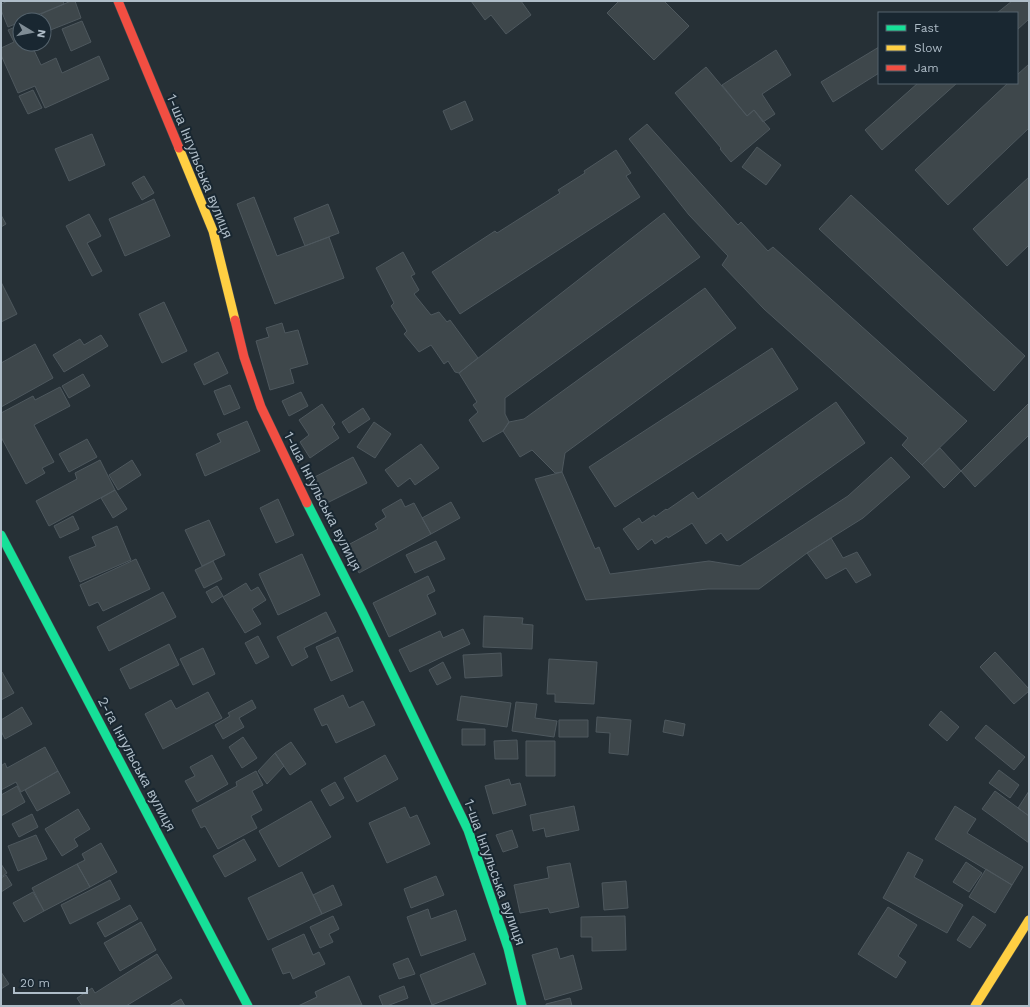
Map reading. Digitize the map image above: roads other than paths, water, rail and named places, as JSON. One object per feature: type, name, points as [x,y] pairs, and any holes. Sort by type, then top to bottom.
[{"type":"street","name":"1-ша Інгульська вулиця","points":[[118,1],[214,231],[244,357],[261,407],[468,830],[508,948],[522,1006]]},
{"type":"street","name":"2-га Інгульська вулиця","points":[[1,535],[248,1006]]},
{"type":"street","points":[[975,1006],[1029,920]]}]
